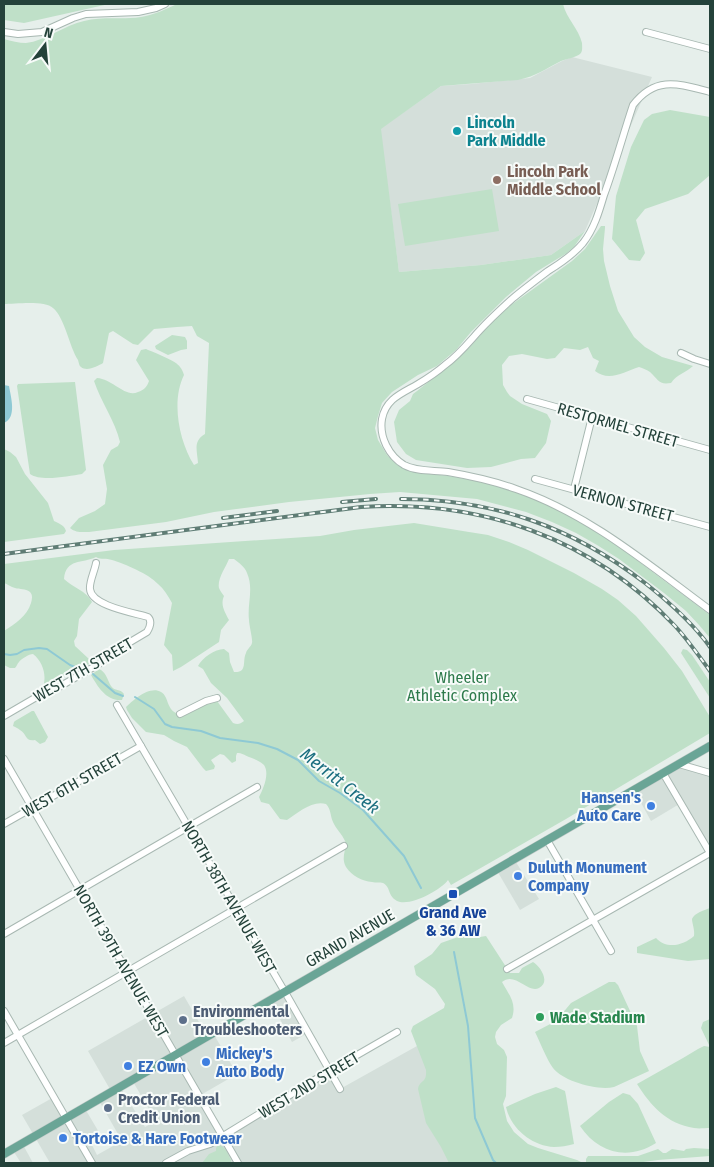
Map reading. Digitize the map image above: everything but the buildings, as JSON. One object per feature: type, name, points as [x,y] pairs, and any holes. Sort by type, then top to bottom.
[{"type":"main road","name":"GRAND AVENUE","points":[[4,1154],[710,746]]},
{"type":"street","points":[[4,32],[18,34],[42,32],[86,14],[138,12],[165,4]]},
{"type":"street","points":[[646,32],[710,49]]},
{"type":"street","points":[[710,92],[679,84],[669,84],[658,86],[640,96],[633,105],[595,224],[584,242],[570,256],[510,300],[451,361],[424,380],[398,394],[392,400],[382,419],[384,440],[390,452],[404,465],[416,469],[468,476],[516,489],[556,506],[614,539],[710,610]]},
{"type":"street","points":[[681,353],[710,364]]},
{"type":"street","name":"RESTORMEL STREET","points":[[527,399],[710,450]]},
{"type":"street","points":[[574,489],[592,417]]},
{"type":"street","name":"VERNON STREET","points":[[535,479],[710,527]]},
{"type":"street","name":"WEST 7TH STREET","points":[[4,716],[99,664],[115,651],[147,632],[150,619],[148,617],[114,608],[95,599],[90,592],[90,588],[96,562]]},
{"type":"street","points":[[180,714],[206,700],[217,698]]},
{"type":"street","name":"NORTH 38TH AVENUE WEST","points":[[117,705],[340,1089]]},
{"type":"street","name":"WEST 6TH STREET","points":[[4,824],[141,746]]},
{"type":"street","name":"NORTH 39TH AVENUE WEST","points":[[4,759],[238,1163]]},
{"type":"street","points":[[678,764],[710,773]]},
{"type":"street","points":[[507,969],[710,853],[664,773]]},
{"type":"street","points":[[4,934],[258,787]]},
{"type":"street","points":[[547,840],[611,951]]},
{"type":"street","points":[[4,1043],[344,846]]},
{"type":"street","points":[[4,1011],[92,1163]]},
{"type":"street","name":"WEST 2ND STREET","points":[[166,1163],[188,1151],[210,1144],[223,1137],[397,1032]]},
{"type":"shaded area","name":"Lincoln Park Middle School","points":[[572,57],[652,77],[585,231],[551,255],[481,265],[399,272],[380,129],[441,86],[530,78]]},
{"type":"shaded area","points":[[679,764],[710,773],[710,853],[681,803],[651,821],[634,790]]},
{"type":"shaded area","points":[[514,859],[539,899],[520,910],[496,869]]},
{"type":"shaded area","points":[[284,991],[308,1033],[292,1042],[270,1000]]},
{"type":"shaded area","points":[[184,996],[207,1036],[213,1033],[237,1074],[199,1096],[222,1136],[330,1071],[340,1089],[417,1046],[468,1026],[491,1163],[50,1163],[22,1115],[54,1097],[66,1118],[84,1107],[103,1139],[92,1145],[97,1155],[122,1141],[98,1099],[111,1091],[88,1051]],"holes":[[[132,1080],[156,1121],[145,1127],[120,1087]]]},
{"type":"shaded area","points":[[22,1143],[33,1163],[21,1163],[12,1149]]},
{"type":"green space","points":[[4,4],[109,4],[24,23],[4,20]]},
{"type":"green space","points":[[177,4],[563,4],[582,43],[579,55],[518,80],[441,86],[381,129],[399,272],[481,265],[551,255],[585,231],[574,247],[567,253],[536,272],[506,297],[456,350],[437,366],[418,375],[392,392],[382,403],[375,428],[378,440],[387,455],[396,464],[407,470],[476,481],[528,496],[567,514],[606,537],[710,615],[710,638],[686,611],[619,559],[597,545],[576,533],[526,512],[477,499],[400,492],[370,494],[214,512],[166,522],[89,532],[81,532],[70,528],[79,518],[105,504],[107,489],[103,465],[111,450],[118,446],[120,442],[94,381],[97,378],[103,379],[133,393],[142,390],[149,381],[136,360],[141,350],[146,349],[178,365],[184,375],[178,397],[178,421],[184,444],[194,465],[198,463],[197,443],[205,434],[209,343],[197,336],[192,326],[154,329],[138,345],[133,344],[113,331],[109,333],[103,363],[86,369],[80,367],[61,318],[53,308],[37,303],[4,304],[4,39],[23,43],[33,42],[84,21],[141,17]]},
{"type":"green space","points":[[670,110],[710,117],[710,175],[688,194],[645,209],[636,220],[645,253],[640,261],[629,260],[612,239],[616,196],[631,147],[644,120],[652,114]]},
{"type":"green space","points":[[492,189],[499,231],[405,246],[398,204]]},
{"type":"green space","points":[[601,226],[605,226],[604,261],[610,286],[618,311],[634,337],[645,347],[662,357],[693,366],[671,383],[661,383],[650,372],[639,367],[617,375],[606,376],[600,374],[595,371],[599,361],[593,358],[588,347],[580,350],[564,348],[555,358],[547,359],[522,354],[509,356],[502,365],[503,385],[507,392],[522,404],[547,414],[551,421],[546,443],[535,458],[521,459],[491,467],[467,468],[416,460],[406,454],[397,442],[394,422],[399,410],[410,401],[413,394],[469,348],[493,321],[511,305],[572,261],[585,249]]},
{"type":"green space","points":[[172,335],[185,337],[187,349],[168,355],[156,349],[155,346]]},
{"type":"green space","points":[[75,382],[86,470],[82,474],[63,477],[41,478],[30,474],[17,386],[18,384]]},
{"type":"green space","points":[[4,449],[16,457],[25,474],[48,503],[54,521],[65,529],[64,534],[4,542]]},
{"type":"green space","name":"Wheeler Athletic Complex","points":[[414,523],[488,535],[509,542],[574,573],[618,600],[636,616],[682,671],[710,717],[710,733],[451,885],[448,880],[439,888],[417,900],[403,902],[394,899],[383,883],[361,879],[348,870],[344,863],[345,841],[334,825],[326,804],[310,805],[287,820],[280,819],[269,804],[261,802],[259,797],[266,777],[266,769],[261,762],[237,753],[236,761],[232,763],[224,755],[220,754],[211,760],[215,766],[214,769],[206,771],[187,747],[164,735],[146,732],[127,710],[126,707],[137,697],[152,690],[157,690],[164,694],[172,710],[181,715],[196,706],[217,701],[233,723],[239,724],[244,721],[227,698],[211,683],[203,669],[198,666],[209,654],[224,649],[229,653],[234,672],[241,671],[244,666],[245,656],[251,646],[249,579],[242,565],[234,559],[229,559],[219,581],[219,588],[224,596],[223,605],[229,620],[221,630],[219,642],[173,671],[172,655],[164,645],[172,603],[166,593],[154,580],[136,570],[112,560],[96,557],[71,565],[65,572],[64,579],[87,595],[92,602],[79,619],[77,636],[74,641],[75,646],[89,659],[89,664],[79,671],[59,678],[47,688],[44,683],[43,667],[33,654],[21,659],[15,668],[4,665],[4,631],[24,616],[29,608],[32,597],[28,591],[14,588],[4,583],[4,564],[114,550],[320,536]]},
{"type":"green space","points":[[683,649],[692,655],[710,682],[710,698],[681,653]]},
{"type":"green space","points":[[99,669],[105,674],[113,688],[124,694],[122,700],[116,700],[107,696],[100,688],[91,675]]},
{"type":"green space","points":[[34,711],[48,737],[45,742],[40,744],[35,740],[29,740],[13,726],[15,721]]},
{"type":"green space","points":[[710,908],[710,959],[688,961],[637,953],[637,947],[656,938],[660,942],[670,945],[680,944],[690,939],[694,936],[693,917]]},
{"type":"green space","points":[[461,936],[474,938],[486,936],[510,973],[519,973],[522,968],[533,962],[541,970],[544,982],[539,988],[530,988],[512,979],[502,982],[512,999],[514,1008],[512,1018],[501,1025],[495,1037],[497,1044],[504,1050],[507,1057],[506,1096],[503,1104],[507,1121],[514,1132],[528,1144],[583,1163],[449,1163],[426,1123],[418,1089],[424,1080],[426,1070],[411,1031],[413,1026],[444,1008],[445,1004],[435,989],[416,975],[414,966],[432,954],[441,943]]},
{"type":"green space","points":[[609,982],[615,982],[618,985],[637,1026],[640,1051],[649,1071],[614,1087],[599,1088],[572,1081],[558,1073],[548,1060],[535,1032],[556,1021],[571,1003]]},
{"type":"green space","points":[[710,1019],[710,1047],[701,1028],[703,1022]]},
{"type":"green space","points":[[704,1046],[710,1047],[710,1128],[694,1128],[676,1123],[654,1107],[637,1084],[698,1049]]},
{"type":"green space","points":[[556,1087],[565,1091],[574,1144],[554,1147],[530,1140],[524,1135],[513,1122],[506,1107]]},
{"type":"green space","points":[[623,1093],[630,1095],[638,1104],[656,1143],[635,1152],[624,1153],[605,1148],[596,1143],[580,1126]]},
{"type":"green space","points":[[218,1145],[223,1146],[231,1162],[202,1163],[209,1154],[216,1151]]},
{"type":"green space","points":[[694,1148],[710,1149],[710,1156],[636,1163],[586,1163],[588,1156],[638,1156],[658,1149],[666,1153],[672,1149],[684,1151]]},
{"type":"water","points":[[4,385],[9,386],[12,412],[11,416],[4,423]]},
{"type":"waterway","name":"Merritt Creek","points":[[4,654],[17,654],[24,650],[39,648],[47,649],[70,665],[80,669]]},
{"type":"waterway","name":"Merritt Creek","points":[[93,674],[115,693],[123,696]]},
{"type":"waterway","name":"Merritt Creek","points":[[135,697],[154,709],[165,724],[172,727],[201,731],[220,738],[258,743],[277,749],[298,760],[319,781],[340,793],[363,810],[404,856],[421,888]]},
{"type":"waterway","name":"Merritt Creek","points":[[454,952],[468,1026],[475,1118],[496,1163]]},
{"type":"railway","points":[[342,502],[376,499]]},
{"type":"railway","points":[[401,499],[435,500],[468,504],[530,520],[560,532],[589,546],[645,583],[680,613],[710,647]]},
{"type":"railway","points":[[4,554],[361,507],[405,506],[449,510],[491,518],[532,530],[571,548],[608,569],[643,595],[675,626],[710,671]]},
{"type":"railway","points":[[223,518],[277,511]]},
{"type":"place","name":"Lincoln Park Middle","points":[[457,131]]},
{"type":"place","name":"Lincoln Park Middle School","points":[[497,180]]},
{"type":"place","name":"Hansen's Auto Care","points":[[651,806]]},
{"type":"place","name":"Duluth Monument Company","points":[[518,876]]},
{"type":"place","name":"Grand Ave & 36 AW","points":[[453,894]]},
{"type":"place","name":"Wade Stadium","points":[[540,1017]]},
{"type":"place","name":"Environmental Troubleshooters","points":[[183,1020]]},
{"type":"place","name":"Mickey's Auto Body","points":[[206,1062]]},
{"type":"place","name":"EZ Own","points":[[128,1066]]},
{"type":"place","name":"Proctor Federal Credit Union","points":[[108,1108]]},
{"type":"place","name":"Tortoise & Hare Footwear","points":[[63,1138]]}]
